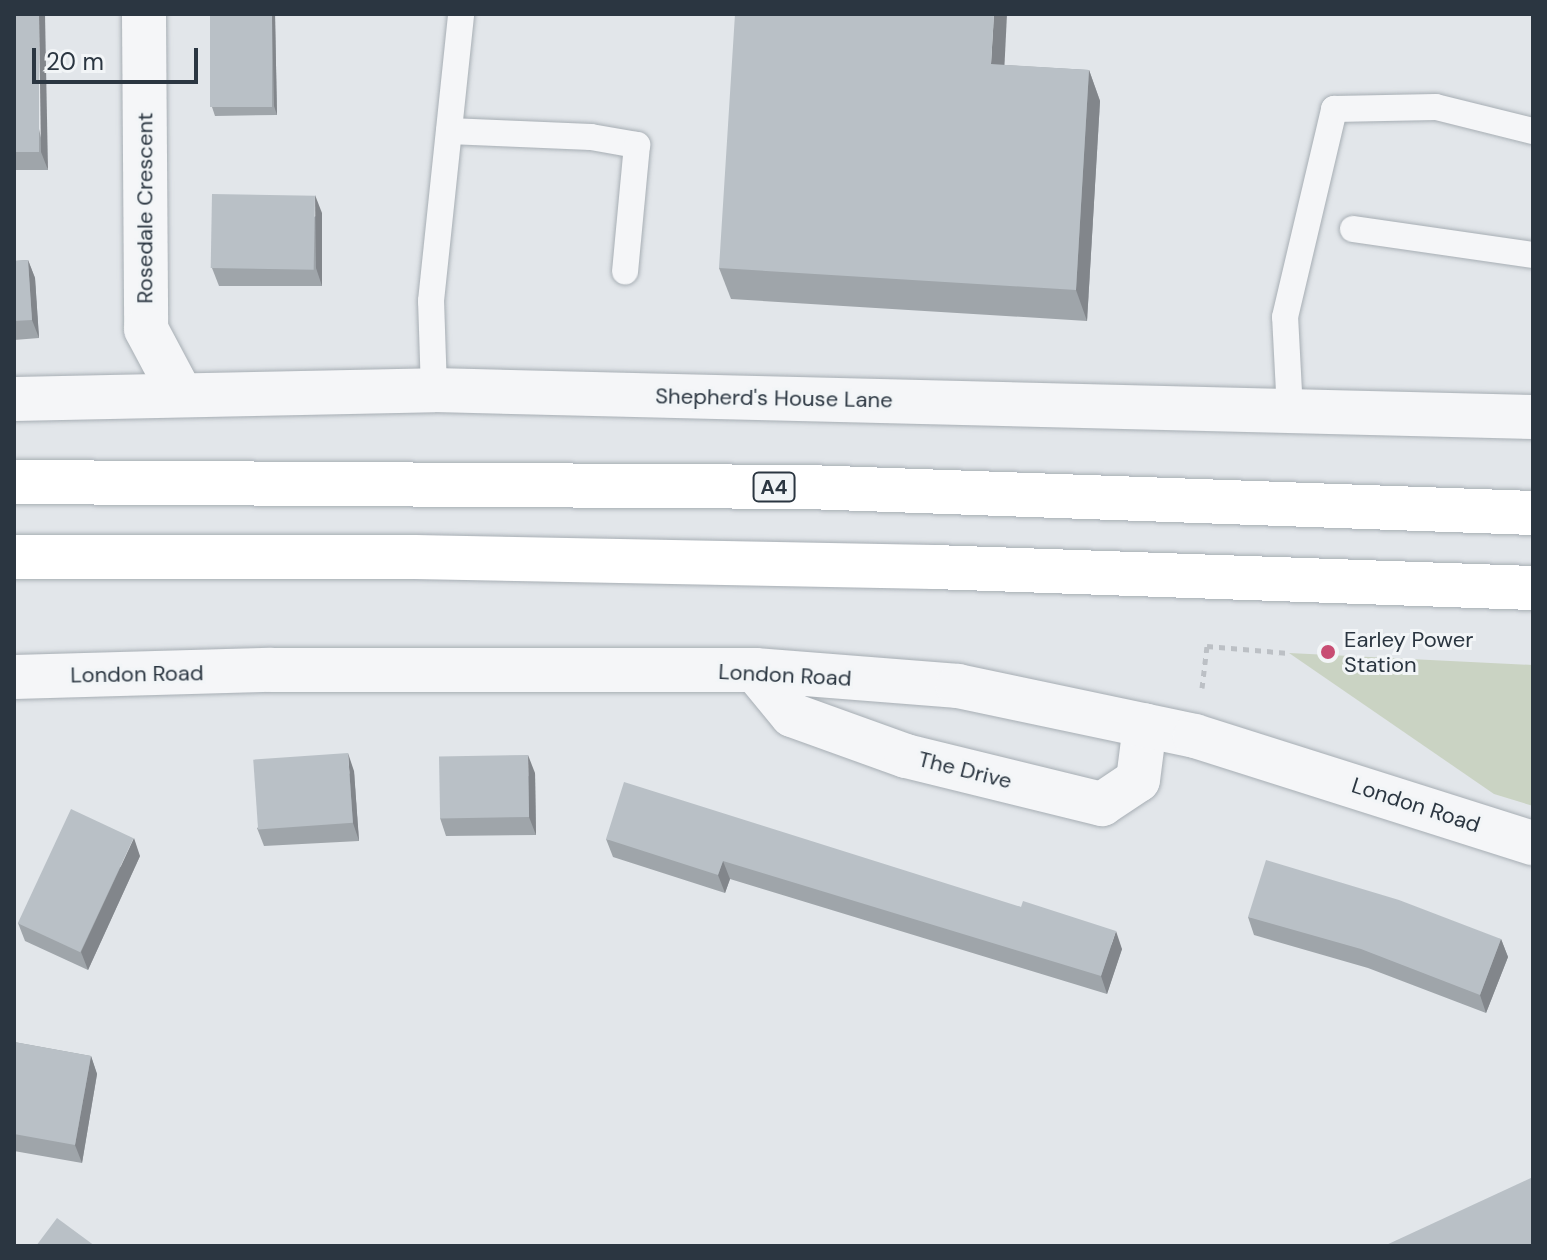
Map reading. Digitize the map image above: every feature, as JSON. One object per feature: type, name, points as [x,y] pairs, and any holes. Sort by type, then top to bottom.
[{"type":"main road","name":"A4","points":[[14,482],[807,487],[1533,513]]},
{"type":"main road","points":[[14,557],[415,557],[919,567],[1533,588]]},
{"type":"street","name":"Rosedale Crescent","points":[[144,14],[146,329],[180,393]]},
{"type":"street","name":"Shepherd's House Lane","points":[[14,399],[180,393],[434,390],[1533,417]]},
{"type":"street","name":"London Road","points":[[14,677],[271,670],[755,670],[958,686],[1195,736],[1533,843]]},
{"type":"street","name":"The Drive","points":[[755,670],[792,715],[906,756],[1102,804],[1138,780],[1145,725]]},
{"type":"lane","points":[[434,390],[431,301],[461,14]]},
{"type":"lane","points":[[1290,411],[1285,317],[1334,109],[1436,107],[1533,131]]},
{"type":"lane","points":[[449,131],[591,137],[637,145],[625,271]]},
{"type":"lane","points":[[1353,229],[1533,255]]},
{"type":"path","points":[[1195,736],[1207,646],[1289,653]]},
{"type":"green space","points":[[1289,653],[1533,665],[1533,806],[1494,794]]},
{"type":"building","points":[[14,14],[39,14],[39,152],[14,152]]},
{"type":"building","points":[[210,14],[272,14],[272,107],[210,107]]},
{"type":"building","points":[[735,14],[994,14],[991,64],[1089,70],[1076,290],[719,268]]},
{"type":"building","points":[[212,194],[315,196],[314,270],[211,268]]},
{"type":"building","points":[[28,260],[32,320],[14,321],[14,261]]},
{"type":"building","points":[[348,753],[353,823],[258,829],[253,760]]},
{"type":"building","points":[[528,755],[529,817],[440,819],[439,757]]},
{"type":"building","points":[[624,782],[1021,907],[1023,901],[1116,931],[1101,976],[723,861],[718,875],[606,839]]},
{"type":"building","points":[[71,809],[134,838],[80,952],[18,923]]},
{"type":"building","points":[[1266,860],[1399,900],[1501,939],[1480,995],[1361,949],[1248,917]]},
{"type":"building","points":[[14,1042],[91,1056],[75,1145],[14,1134]]},
{"type":"building","points":[[1533,1177],[1533,1246],[1384,1246]]},
{"type":"building","points":[[57,1218],[95,1246],[36,1246]]},
{"type":"place","name":"Earley Power Station","points":[[1328,652]]}]
